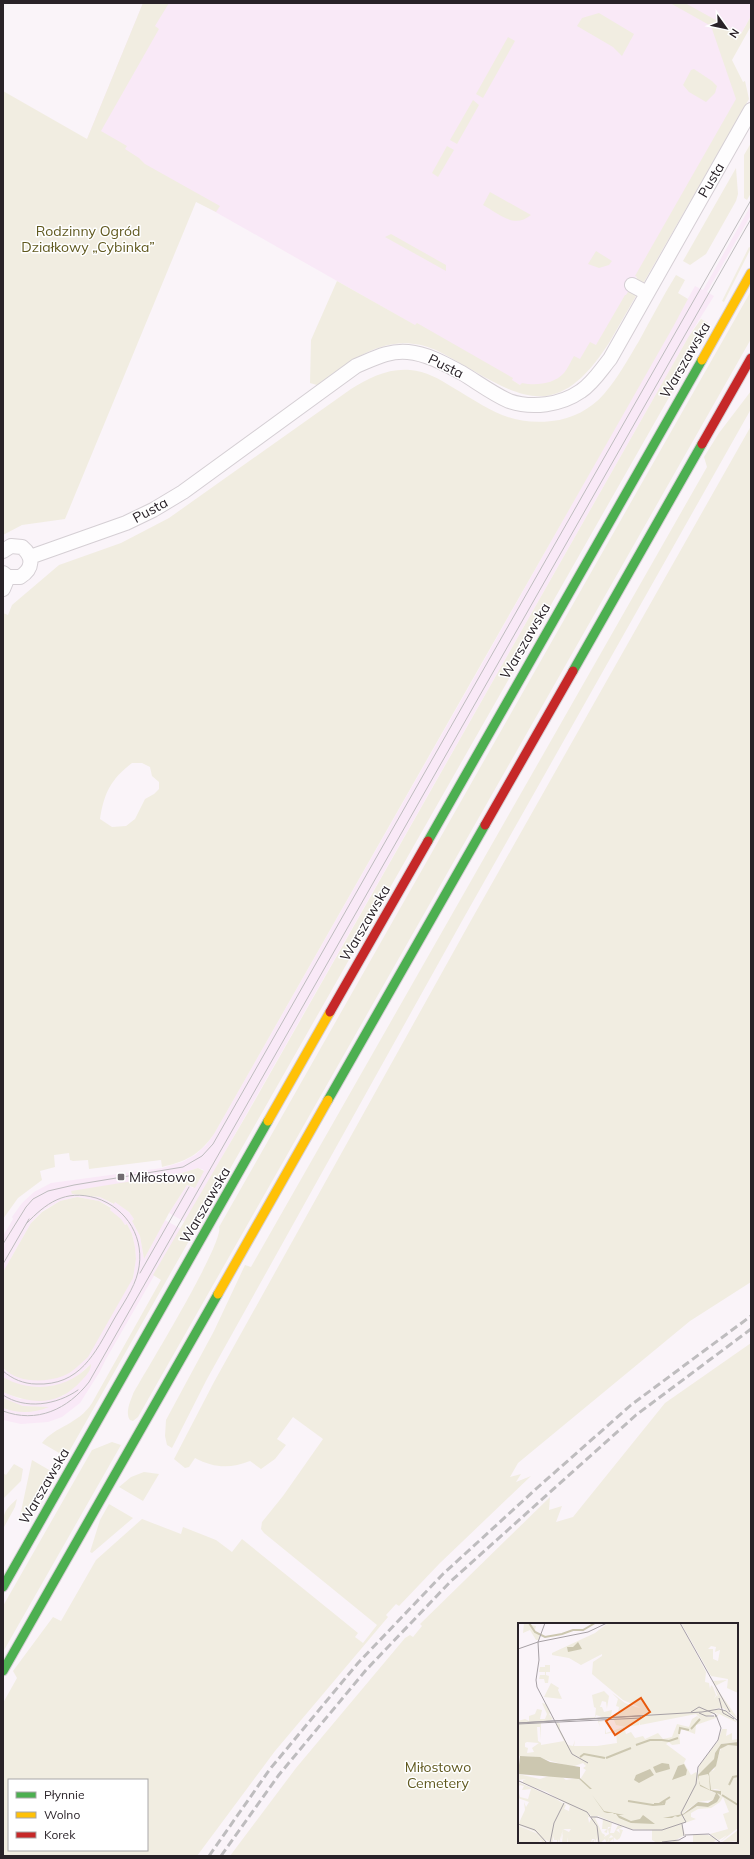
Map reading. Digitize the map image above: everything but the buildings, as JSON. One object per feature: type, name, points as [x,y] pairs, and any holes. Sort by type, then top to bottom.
[{"type":"main road","name":"Warszawska","points":[[3,1587],[751,273]]},
{"type":"main road","points":[[3,1671],[751,358]]},
{"type":"street","name":"Pusta","points":[[30,557],[99,533],[153,510],[183,492],[356,366],[381,355],[407,352],[430,357],[451,367],[508,400],[528,405],[546,405],[565,400],[582,391],[610,359],[751,110]]},
{"type":"street","points":[[632,285],[647,293]]},
{"type":"street","points":[[3,551],[11,546],[17,546],[27,551],[30,557],[29,569],[26,574],[20,577],[5,580]]},
{"type":"shaded area","points":[[143,3],[751,3],[751,16],[729,55],[743,89],[596,349],[554,384],[522,386],[87,139]]},
{"type":"shaded area","points":[[751,205],[751,215],[707,292],[714,296],[689,336],[185,1222],[169,1213],[187,1185],[193,1188],[204,1170],[198,1168],[182,1173],[72,1194],[100,1197],[113,1204],[115,1201],[129,1212],[134,1219],[132,1221],[140,1236],[144,1259],[165,1220],[181,1229],[99,1373],[80,1403],[62,1417],[48,1422],[21,1424],[3,1420],[3,1408],[8,1410],[48,1408],[23,1406],[11,1402],[3,1398],[3,1392],[20,1399],[63,1396],[90,1364],[77,1377],[62,1384],[31,1388],[15,1384],[3,1377],[3,1368],[7,1372],[133,1278],[136,1259],[132,1234],[127,1224],[125,1225],[110,1210],[111,1207],[99,1201],[77,1197],[60,1201],[42,1211],[31,1223],[3,1272],[3,1236],[13,1219],[12,1217],[22,1203],[34,1192],[51,1183],[162,1168],[182,1162],[195,1155],[206,1145],[214,1134],[483,662],[695,286],[703,290]]},
{"type":"green space","name":"Rodzinny Ogród Działkowy „Cybinka”","points":[[143,3],[169,3],[155,26],[159,29],[101,131],[127,146],[125,149],[145,164],[220,206],[216,212],[196,202],[65,519],[22,525],[3,535],[3,91],[87,139]]},
{"type":"green space","points":[[670,3],[685,3],[741,34],[751,16],[751,26],[732,60],[743,82],[745,81],[749,99],[609,343],[588,371],[567,388],[548,396],[528,395],[508,389],[436,350],[419,345],[403,343],[387,345],[373,350],[345,365],[317,385],[310,383],[311,340],[337,281],[415,325],[417,323],[513,378],[512,380],[520,385],[522,383],[539,384],[555,380],[564,373],[574,356],[580,359],[590,342],[596,345],[637,277],[635,276],[736,99],[711,26]]},
{"type":"green space","points":[[599,13],[634,34],[622,56],[613,47],[577,26],[582,18]]},
{"type":"green space","points":[[508,37],[515,41],[483,98],[476,94]]},
{"type":"green space","points":[[694,69],[717,86],[715,93],[706,102],[689,92],[683,85],[691,70]]},
{"type":"green space","points":[[473,100],[479,105],[457,144],[450,140]]},
{"type":"green space","points":[[751,143],[751,193],[747,200],[744,198],[744,155]]},
{"type":"green space","points":[[447,146],[454,150],[438,177],[432,173]]},
{"type":"green space","points":[[736,168],[738,194],[736,201],[706,254],[690,265],[683,261]]},
{"type":"green space","points":[[490,192],[531,215],[519,221],[507,219],[501,216],[483,205]]},
{"type":"green space","points":[[391,234],[446,265],[446,271],[385,237]]},
{"type":"green space","points":[[749,247],[751,248],[724,302],[722,301]]},
{"type":"green space","points":[[596,251],[612,261],[609,265],[599,268],[588,264]]},
{"type":"green space","points":[[676,275],[685,280],[678,293],[688,299],[673,327],[214,1134],[198,1152],[192,1156],[162,1167],[161,1160],[89,1169],[88,1160],[70,1160],[69,1153],[54,1155],[55,1167],[40,1171],[42,1180],[18,1198],[3,1219],[3,613],[8,615],[12,605],[59,565],[121,543],[169,518],[351,389],[386,372],[410,370],[427,374],[437,378],[499,414],[523,421],[552,421],[574,416],[587,409],[599,399],[614,382]],"holes":[[[132,763],[142,763],[150,767],[152,776],[159,782],[159,789],[145,799],[135,819],[126,826],[112,827],[100,819],[106,794],[114,781],[125,769]]]},
{"type":"green space","points":[[751,291],[751,339],[138,1417],[133,1421],[130,1420],[128,1411],[133,1394],[198,1281],[218,1238],[219,1227]]},
{"type":"green space","points":[[701,319],[708,323],[706,328],[708,329],[66,1457],[42,1443],[47,1437],[80,1416],[92,1403],[161,1280],[153,1275],[247,1114],[689,336]]},
{"type":"green space","points":[[751,391],[751,409],[462,921],[207,1379],[172,1448],[167,1445],[165,1436],[166,1420],[214,1331],[245,1265],[251,1267],[707,467],[704,457],[719,433]]},
{"type":"green space","points":[[751,426],[751,1282],[690,1321],[518,1463],[510,1477],[521,1474],[516,1482],[531,1476],[440,1563],[399,1606],[396,1604],[386,1615],[388,1617],[275,1751],[197,1856],[3,1856],[3,1703],[17,1678],[13,1671],[53,1617],[61,1621],[96,1560],[142,1519],[181,1534],[183,1527],[216,1540],[232,1552],[242,1539],[358,1633],[355,1637],[363,1643],[377,1625],[261,1529],[262,1522],[283,1496],[323,1439],[293,1417],[277,1439],[286,1445],[275,1459],[261,1469],[250,1461],[243,1464],[222,1466],[209,1464],[195,1458],[189,1467],[185,1468],[174,1459],[214,1382],[469,924]]},
{"type":"green space","points":[[198,1168],[204,1171],[195,1188],[187,1185],[169,1213],[144,1259],[140,1236],[132,1221],[134,1219],[129,1212],[115,1202],[114,1204],[100,1197],[72,1194],[71,1191],[182,1173]]},
{"type":"green space","points":[[77,1197],[99,1201],[111,1208],[110,1210],[121,1219],[125,1225],[127,1224],[132,1234],[135,1247],[136,1259],[133,1278],[88,1357],[73,1371],[66,1375],[48,1380],[32,1380],[16,1377],[3,1368],[3,1272],[31,1223],[42,1212],[60,1201]]},
{"type":"green space","name":"Miłostowo Cemetery","points":[[751,1343],[751,1856],[230,1856],[296,1768],[405,1638],[410,1635],[413,1637],[422,1626],[420,1624],[550,1497],[549,1510],[562,1506],[556,1522],[573,1517],[665,1403]]},
{"type":"green space","points":[[91,1364],[87,1374],[73,1389],[55,1399],[35,1401],[3,1392],[3,1377],[26,1386],[49,1386],[61,1384],[72,1379]]},
{"type":"green space","points":[[3,1398],[23,1406],[49,1407],[32,1412],[15,1411],[3,1408]]},
{"type":"green space","points":[[112,1442],[121,1445],[3,1652],[3,1606],[92,1450]]},
{"type":"green space","points":[[32,1460],[56,1474],[19,1521]]},
{"type":"green space","points":[[14,1464],[23,1469],[21,1481],[3,1499],[3,1473],[6,1475]]},
{"type":"green space","points":[[144,1472],[159,1474],[143,1501],[119,1487],[131,1477]]},
{"type":"green space","points":[[17,1499],[15,1507],[3,1529],[4,1515]]},
{"type":"green space","points":[[109,1504],[133,1518],[92,1553],[90,1552],[100,1520]]},
{"type":"tram line","points":[[3,1244],[26,1207],[33,1199],[48,1191],[74,1185],[183,1167],[202,1156],[213,1144],[751,200]]},
{"type":"tram line","points":[[3,1411],[16,1415],[28,1416],[51,1412],[71,1400],[81,1392],[89,1382],[751,219]]},
{"type":"tram line","points":[[140,1273],[189,1187]]},
{"type":"tram line","points":[[3,1371],[18,1380],[36,1384],[64,1380],[75,1373],[84,1365],[100,1345],[131,1291],[138,1272],[140,1260],[139,1248],[132,1226],[117,1209],[96,1198],[75,1195],[57,1200],[33,1216],[26,1224]]},
{"type":"tram line","points":[[3,1264],[29,1219]]},
{"type":"tram line","points":[[3,1395],[21,1403],[41,1404],[61,1399],[78,1390]]},
{"type":"railway","points":[[209,1856],[270,1769],[358,1663],[443,1574],[631,1405],[751,1316]]},
{"type":"railway","points":[[221,1856],[278,1776],[366,1670],[451,1581],[636,1415],[751,1329]]},
{"type":"traffic: fast","points":[[428,841],[702,360]]},
{"type":"traffic: fast","points":[[573,671],[702,444]]},
{"type":"traffic: fast","points":[[328,1100],[485,825]]},
{"type":"traffic: fast","points":[[3,1587],[268,1121]]},
{"type":"traffic: fast","points":[[3,1671],[218,1294]]},
{"type":"traffic: slow","points":[[702,360],[751,273]]},
{"type":"traffic: slow","points":[[268,1121],[330,1012]]},
{"type":"traffic: slow","points":[[218,1294],[328,1100]]},
{"type":"traffic: jam","points":[[702,444],[751,358]]},
{"type":"traffic: jam","points":[[485,825],[573,671]]},
{"type":"traffic: jam","points":[[330,1012],[428,841]]},
{"type":"place","name":"Miłostowo","points":[[121,1177]]}]
